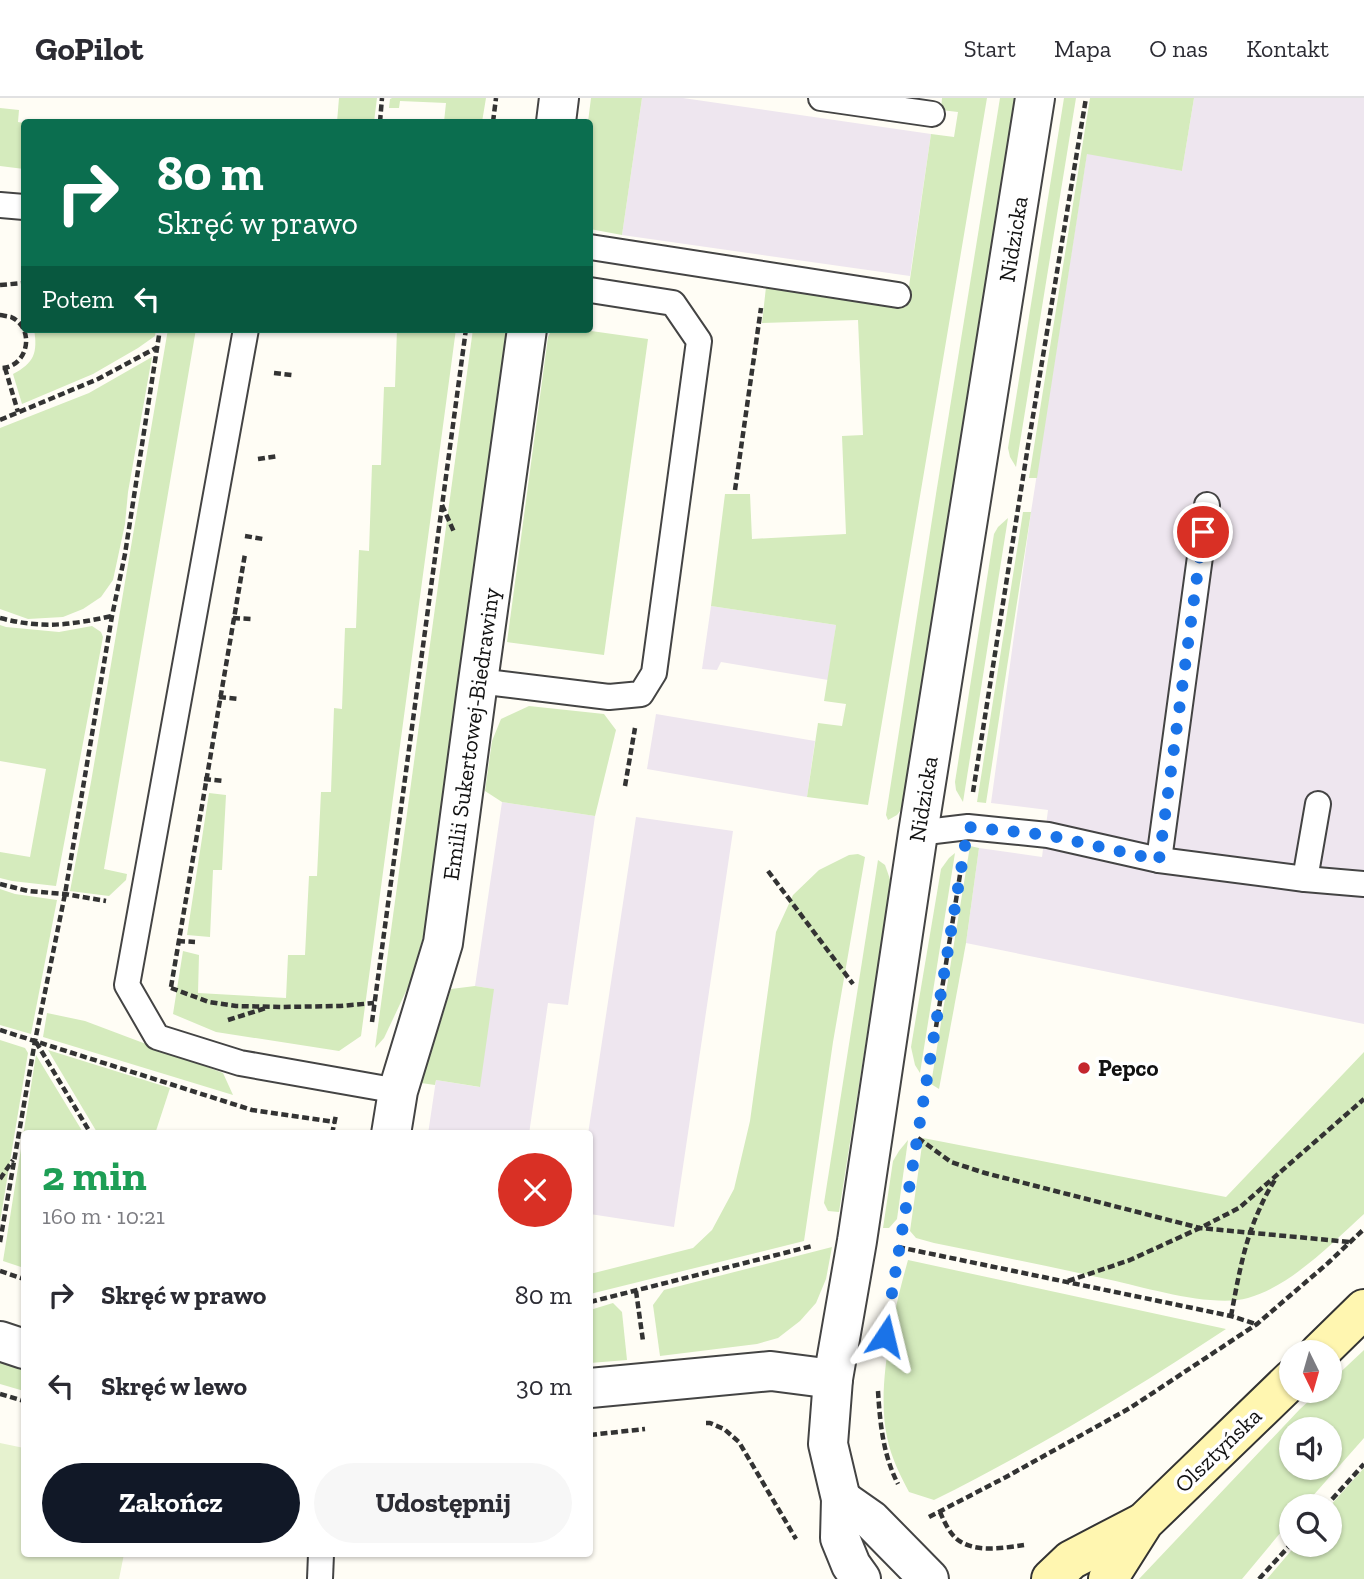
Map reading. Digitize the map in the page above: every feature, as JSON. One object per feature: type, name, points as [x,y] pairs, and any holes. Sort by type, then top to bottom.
[{"type":"main road","points":[[1333,1340],[1364,1310]]},
{"type":"main road","name":"Olsztyńska","points":[[1108,1579],[1144,1522],[1279,1392]]},
{"type":"main road","name":"Olsztyńska","points":[[1051,1579],[1071,1560],[1144,1522]]},
{"type":"street","points":[[556,119],[559,98]]},
{"type":"street","name":"Nidzicka","points":[[860,1579],[840,1538],[841,1499],[828,1444],[833,1379],[857,1241],[918,833],[1035,98]]},
{"type":"street","name":"Emilii Sukertowej-Biedrawiny","points":[[392,1130],[398,1091],[443,943],[526,333]]},
{"type":"street","points":[[0,1341],[21,1348]]},
{"type":"street","points":[[593,1388],[771,1371],[833,1379]]},
{"type":"street","points":[[841,1499],[871,1520],[929,1579]]},
{"type":"lane","points":[[821,98],[932,114]]},
{"type":"lane","points":[[0,205],[21,206]]},
{"type":"lane","points":[[593,247],[898,295]]},
{"type":"lane","points":[[478,681],[609,697],[640,694],[654,673],[699,341],[673,303],[593,290]]},
{"type":"lane","points":[[245,333],[127,985],[157,1037],[240,1063],[398,1091]]},
{"type":"lane","points":[[1159,860],[1207,505]]},
{"type":"lane","points":[[1305,879],[1318,804]]},
{"type":"lane","points":[[918,833],[968,827],[1048,835],[1159,860],[1364,884]]},
{"type":"lane","points":[[1338,882],[1364,869]]},
{"type":"lane","points":[[320,1579],[321,1557]]},
{"type":"path","points":[[380,119],[382,98]]},
{"type":"path","points":[[493,119],[496,98]]},
{"type":"path","points":[[935,1031],[1086,98]]},
{"type":"path","points":[[0,285],[21,283]]},
{"type":"path","points":[[0,315],[11,317],[21,325]]},
{"type":"path","points":[[18,412],[3,368],[17,363],[25,352],[25,333]]},
{"type":"path","points":[[0,1242],[125,554],[159,333]]},
{"type":"path","points":[[371,1028],[465,333]]},
{"type":"path","points":[[0,420],[99,379],[157,348]]},
{"type":"path","points":[[274,386],[278,362]]},
{"type":"path","points":[[259,471],[263,447]]},
{"type":"path","points":[[249,531],[171,988],[209,1002],[236,1006],[340,1006],[374,1003]]},
{"type":"path","points":[[0,618],[24,624],[55,625],[112,616]]},
{"type":"path","points":[[625,786],[640,694]]},
{"type":"path","points":[[768,870],[853,984],[855,971]]},
{"type":"path","points":[[0,884],[28,891],[112,902],[131,890],[144,894]]},
{"type":"path","points":[[220,1023],[270,1007]]},
{"type":"path","points":[[0,1030],[252,1110],[335,1122]]},
{"type":"path","points":[[36,1041],[89,1130]]},
{"type":"path","points":[[333,1130],[340,1081]]},
{"type":"path","points":[[1068,1281],[1130,1260],[1239,1208],[1364,1099]]},
{"type":"path","points":[[916,1152],[920,1126]]},
{"type":"path","points":[[918,1138],[951,1161],[985,1173],[1200,1228],[1350,1242]]},
{"type":"path","points":[[0,1180],[15,1156]]},
{"type":"path","points":[[1231,1316],[1240,1266],[1250,1232],[1278,1174]]},
{"type":"path","points":[[918,1522],[1130,1408],[1257,1324],[1364,1229]]},
{"type":"path","points":[[593,1301],[812,1247],[814,1234],[901,1247],[1231,1316],[1257,1324]]},
{"type":"path","points":[[898,1260],[901,1247]]},
{"type":"path","points":[[0,1272],[21,1278]]},
{"type":"path","points":[[878,1389],[881,1431],[886,1453],[900,1487]]},
{"type":"path","points":[[0,1394],[21,1400]]},
{"type":"path","points":[[699,1424],[710,1423],[724,1429],[739,1442],[800,1545]]},
{"type":"path","points":[[593,1435],[654,1428]]},
{"type":"path","points":[[1337,1494],[1364,1464]]},
{"type":"path","points":[[940,1512],[948,1529],[957,1539],[968,1545],[981,1548],[1026,1545]]},
{"type":"path","points":[[1259,1579],[1279,1557]]},
{"type":"shaded area","points":[[642,98],[683,98],[931,134],[910,276],[622,235]]},
{"type":"shaded area","points":[[1194,98],[1364,98],[1364,1024],[966,943],[979,848],[1042,857],[1048,810],[991,803],[1031,512],[1087,153],[1182,171]]},
{"type":"shaded area","points":[[711,606],[836,625],[828,680],[721,662],[717,670],[702,669]]},
{"type":"shaded area","points":[[656,714],[815,741],[807,797],[647,769]]},
{"type":"shaded area","points":[[502,802],[595,816],[568,1005],[548,1003],[530,1130],[429,1130],[436,1080],[479,1087],[493,989],[475,986]]},
{"type":"shaded area","points":[[636,817],[733,831],[674,1227],[593,1214],[593,1130],[589,1130]]},
{"type":"green space","points":[[339,98],[377,98],[374,119],[337,119]]},
{"type":"green space","points":[[486,98],[482,119],[444,119],[446,103],[400,101],[399,108],[389,108],[390,99]]},
{"type":"green space","points":[[591,98],[642,98],[622,235],[593,230],[593,119],[588,119]]},
{"type":"green space","points":[[942,98],[987,98],[868,805],[807,797],[818,723],[842,726],[846,704],[824,701],[836,625],[711,606],[725,494],[750,494],[752,539],[846,534],[842,436],[863,435],[858,320],[762,323],[766,287],[906,307],[931,134],[954,137],[958,112],[941,110]]},
{"type":"green space","points":[[1000,98],[1018,98],[904,806],[897,815],[888,820],[886,815]]},
{"type":"green space","points":[[1064,98],[1076,98],[1016,467],[1008,448]]},
{"type":"green space","points":[[1090,98],[1194,98],[1182,171],[1087,154],[1037,478],[1029,478]]},
{"type":"green space","points":[[0,108],[19,110],[21,169],[0,166]]},
{"type":"green space","points":[[593,331],[648,339],[604,655],[507,642],[550,333]]},
{"type":"green space","points":[[34,333],[155,333],[138,348],[93,374],[22,404],[13,374],[30,361],[35,345]]},
{"type":"green space","points":[[167,333],[195,333],[104,869],[127,874],[126,880],[109,896],[70,891]]},
{"type":"green space","points":[[397,333],[455,333],[361,1036],[339,1051],[216,1032],[173,1014],[183,951],[199,955],[198,993],[286,998],[288,955],[305,955],[309,876],[317,876],[321,792],[331,792],[334,708],[342,709],[345,628],[356,628],[359,550],[369,551],[372,465],[381,465],[384,387],[395,387]]},
{"type":"green space","points":[[472,333],[507,333],[430,913],[409,985],[384,1038],[375,1048]]},
{"type":"green space","points":[[152,357],[128,492],[125,524],[113,580],[101,597],[83,609],[63,617],[28,619],[0,609],[0,428],[89,393]]},
{"type":"green space","points":[[1023,512],[1031,512],[986,803],[977,802]]},
{"type":"green space","points":[[1008,518],[963,802],[955,782],[994,534]]},
{"type":"green space","points":[[0,625],[59,632],[92,626],[101,632],[103,637],[56,886],[0,878],[0,852],[30,857],[46,769],[0,761]]},
{"type":"green space","points":[[529,706],[604,714],[616,730],[595,816],[502,802],[485,791],[492,741],[501,719]]},
{"type":"green space","points":[[209,793],[226,795],[222,870],[213,870],[210,937],[187,935]]},
{"type":"green space","points":[[970,846],[979,848],[966,943],[939,1089],[931,1084]]},
{"type":"green space","points":[[955,853],[920,1073],[915,1065],[911,1047],[941,869]]},
{"type":"green space","points":[[858,854],[865,857],[833,1042],[804,1241],[593,1293],[593,1273],[693,1248],[712,1230],[734,1189],[750,1121],[776,932],[793,895],[819,870],[849,855]]},
{"type":"green space","points":[[878,860],[885,865],[891,882],[839,1212],[828,1211],[824,1203]]},
{"type":"green space","points":[[0,889],[57,900],[31,1034],[0,1025]]},
{"type":"green space","points":[[475,986],[494,989],[480,1087],[436,1080],[435,1085],[421,1083],[451,989]]},
{"type":"green space","points":[[47,1013],[85,1021],[223,1073],[233,1095],[43,1037]]},
{"type":"green space","points":[[0,1040],[25,1048],[28,1053],[0,1222]]},
{"type":"green space","points":[[48,1050],[170,1088],[156,1130],[96,1130]]},
{"type":"green space","points":[[1364,1052],[1364,1214],[1295,1274],[1264,1292],[1248,1298],[1217,1301],[1180,1296],[934,1243],[916,1238],[910,1231],[923,1138],[1226,1197]]},
{"type":"green space","points":[[36,1055],[82,1130],[24,1130]]},
{"type":"green space","points":[[908,1140],[897,1219],[889,1228],[883,1228],[893,1161]]},
{"type":"green space","points":[[21,1149],[21,1267],[3,1261]]},
{"type":"green space","points":[[832,1247],[826,1279],[816,1303],[800,1321],[778,1338],[757,1344],[660,1356],[653,1305],[664,1290]]},
{"type":"green space","points":[[908,1260],[1226,1329],[1083,1419],[934,1500],[909,1492],[891,1452],[884,1417],[888,1348]]},
{"type":"green space","points":[[613,1303],[622,1312],[627,1360],[593,1363],[593,1309]]},
{"type":"green space","points":[[1364,1350],[1364,1438],[1342,1463],[1342,1417],[1292,1417],[1306,1404],[1342,1404],[1342,1371]]},
{"type":"green space","points":[[0,1362],[21,1369],[21,1390],[0,1384]]},
{"type":"green space","points":[[1279,1431],[1279,1480],[1327,1480],[1314,1494],[1279,1494],[1279,1534],[1242,1579],[1139,1579]]},
{"type":"green space","points":[[0,1443],[21,1447],[21,1557],[123,1557],[119,1579],[0,1579]]},
{"type":"green space","points":[[1364,1468],[1364,1579],[1267,1579],[1286,1557],[1342,1557],[1341,1494]]},
{"type":"place","name":"Pepco","points":[[1084,1068]]},
{"type":"route","points":[[885,1336],[968,827],[1048,835],[1159,860],[1203,532]]}]
